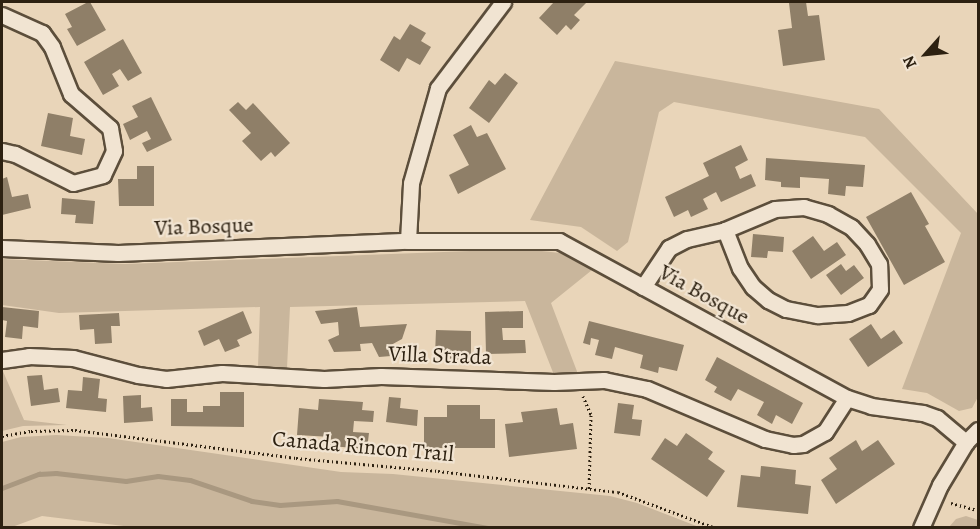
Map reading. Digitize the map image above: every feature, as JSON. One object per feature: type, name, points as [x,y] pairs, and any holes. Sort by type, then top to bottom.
[{"type":"street","points":[[408,241],[411,183],[438,88],[503,2]]},
{"type":"street","points":[[2,15],[42,33],[52,47],[70,94],[110,128],[114,151],[103,175],[73,183],[15,154],[2,151]]},
{"type":"street","points":[[643,287],[669,248],[687,239],[725,230],[775,209],[804,207],[828,214],[851,226],[867,244],[879,264],[880,289],[869,305],[848,313],[806,314],[786,309],[768,300],[753,287],[737,262],[725,230]]},
{"type":"street","name":"Via Bosque","points":[[2,248],[118,253],[408,241],[559,241],[847,398],[872,406],[923,413],[937,418],[966,442]]},
{"type":"street","name":"Villa Strada","points":[[2,360],[29,356],[73,358],[138,375],[166,379],[222,373],[324,379],[381,376],[604,380],[647,389],[765,439],[793,445],[803,444],[825,432],[847,398]]},
{"type":"street","points":[[921,528],[940,486],[966,442],[978,430]]},
{"type":"path","points":[[576,381],[591,415],[589,489]]},
{"type":"path","name":"Canada Rincon Trail","points":[[2,436],[31,430],[75,430],[296,458],[438,471],[589,489],[626,494],[717,528]]},
{"type":"path","points":[[951,503],[978,510]]},
{"type":"shaded area","points":[[615,61],[879,109],[978,214],[978,397],[972,408],[959,411],[927,393],[902,389],[961,233],[865,137],[674,102],[659,112],[628,242],[617,251],[581,227],[530,220]]},
{"type":"shaded area","points":[[524,249],[560,253],[592,270],[551,303],[578,374],[554,375],[525,301],[290,307],[287,368],[258,367],[260,307],[59,313],[2,305],[2,259],[125,264]]},
{"type":"shaded area","points":[[2,369],[24,420],[67,425],[23,426],[2,431]]},
{"type":"shaded area","points":[[56,435],[108,438],[341,472],[393,474],[610,496],[637,503],[699,527],[140,528],[42,516],[12,527],[2,527],[2,442],[21,437]]},
{"type":"shaded area","points":[[966,516],[978,520],[978,527],[949,527],[956,519]]},
{"type":"building","points":[[88,2],[106,30],[77,46],[67,29],[72,27],[65,14]]},
{"type":"building","points":[[554,2],[587,2],[574,15],[580,20],[571,30],[566,25],[557,35],[539,18]]},
{"type":"building","points":[[806,2],[808,16],[819,15],[825,60],[783,66],[778,30],[792,28],[789,3]]},
{"type":"building","points":[[410,24],[426,33],[421,41],[431,47],[420,65],[407,58],[399,72],[380,60],[394,36],[400,40]]},
{"type":"building","points":[[123,39],[142,73],[128,81],[120,69],[112,74],[119,86],[103,95],[84,62]]},
{"type":"building","points":[[505,73],[518,83],[489,123],[469,108],[489,80],[495,85]]},
{"type":"building","points":[[151,97],[172,140],[147,152],[142,143],[151,139],[147,131],[130,140],[123,124],[138,117],[132,106]]},
{"type":"building","points":[[238,102],[246,110],[253,103],[290,143],[275,157],[271,152],[261,161],[242,141],[251,133],[229,110]]},
{"type":"building","points":[[48,113],[73,118],[70,136],[85,139],[82,155],[41,146]]},
{"type":"building","points":[[471,125],[477,137],[487,133],[506,169],[458,194],[449,175],[469,165],[453,135]]},
{"type":"building","points":[[741,145],[748,160],[735,167],[740,179],[751,174],[756,186],[721,202],[716,192],[703,199],[708,209],[691,217],[688,210],[674,217],[665,197],[709,176],[703,163]]},
{"type":"building","points":[[766,158],[865,165],[863,187],[846,186],[845,196],[828,194],[829,179],[800,177],[800,188],[781,187],[781,182],[765,180]]},
{"type":"building","points":[[137,166],[154,166],[154,206],[119,206],[118,179],[137,179]]},
{"type":"building","points":[[7,177],[12,197],[28,194],[31,208],[2,215],[2,179]]},
{"type":"building","points":[[911,192],[929,224],[925,226],[945,262],[904,285],[866,217]]},
{"type":"building","points":[[62,198],[95,201],[93,224],[75,223],[76,215],[61,214]]},
{"type":"building","points":[[753,234],[784,237],[783,252],[768,251],[767,258],[751,257]]},
{"type":"building","points":[[813,236],[824,251],[837,242],[846,255],[811,279],[792,251]]},
{"type":"building","points":[[841,264],[846,271],[854,265],[864,278],[841,295],[826,275]]},
{"type":"building","points":[[2,307],[39,311],[38,328],[23,326],[22,339],[5,337],[7,321],[2,320]]},
{"type":"building","points":[[357,307],[360,327],[407,324],[402,339],[391,345],[391,356],[379,357],[372,343],[360,344],[361,351],[334,352],[328,340],[339,335],[338,322],[321,324],[315,311]]},
{"type":"building","points":[[243,311],[252,333],[237,340],[240,346],[225,352],[219,339],[204,346],[198,331]]},
{"type":"building","points":[[523,311],[523,328],[502,328],[503,340],[525,340],[526,353],[486,354],[485,312]]},
{"type":"building","points":[[119,313],[120,326],[111,326],[112,343],[95,344],[94,329],[80,330],[79,315]]},
{"type":"building","points":[[589,321],[684,345],[677,371],[659,367],[658,373],[640,368],[643,355],[615,347],[612,359],[595,355],[599,340],[591,338],[590,345],[583,343]]},
{"type":"building","points":[[871,324],[881,339],[894,330],[903,343],[868,367],[849,339]]},
{"type":"building","points":[[436,330],[471,331],[471,360],[450,360],[450,355],[435,355]]},
{"type":"building","points":[[717,357],[803,403],[792,424],[776,415],[772,424],[757,415],[764,402],[738,389],[731,401],[714,392],[717,387],[705,380]]},
{"type":"building","points":[[42,375],[44,390],[58,388],[60,402],[31,406],[27,376]]},
{"type":"building","points":[[83,377],[100,379],[98,398],[107,399],[106,412],[66,408],[68,390],[82,391]]},
{"type":"building","points":[[220,392],[244,392],[244,427],[171,426],[171,399],[187,399],[187,412],[203,412],[203,406],[220,406]]},
{"type":"building","points":[[141,395],[141,408],[152,407],[153,421],[124,423],[123,396]]},
{"type":"building","points":[[389,397],[401,398],[400,408],[418,410],[417,426],[386,422]]},
{"type":"building","points":[[319,399],[363,402],[362,410],[374,411],[373,422],[354,421],[353,432],[369,433],[367,449],[330,446],[331,437],[297,435],[299,408],[318,410]]},
{"type":"building","points":[[618,403],[634,405],[632,419],[642,420],[640,436],[614,433]]},
{"type":"building","points":[[447,405],[480,405],[480,419],[495,419],[495,448],[424,448],[424,417],[447,417]]},
{"type":"building","points":[[557,408],[560,425],[573,423],[577,449],[509,457],[505,424],[523,422],[521,412]]},
{"type":"building","points":[[686,433],[713,452],[708,459],[725,471],[707,497],[651,459],[665,438],[677,446]]},
{"type":"building","points":[[856,440],[862,451],[878,440],[895,464],[836,504],[821,480],[837,469],[829,458]]},
{"type":"building","points":[[761,466],[796,470],[795,484],[811,486],[808,514],[737,507],[741,475],[760,477]]},
{"type":"waterway","points":[[2,488],[39,474],[56,473],[126,481],[158,476],[190,480],[252,501],[280,505],[337,501],[489,528]]}]
